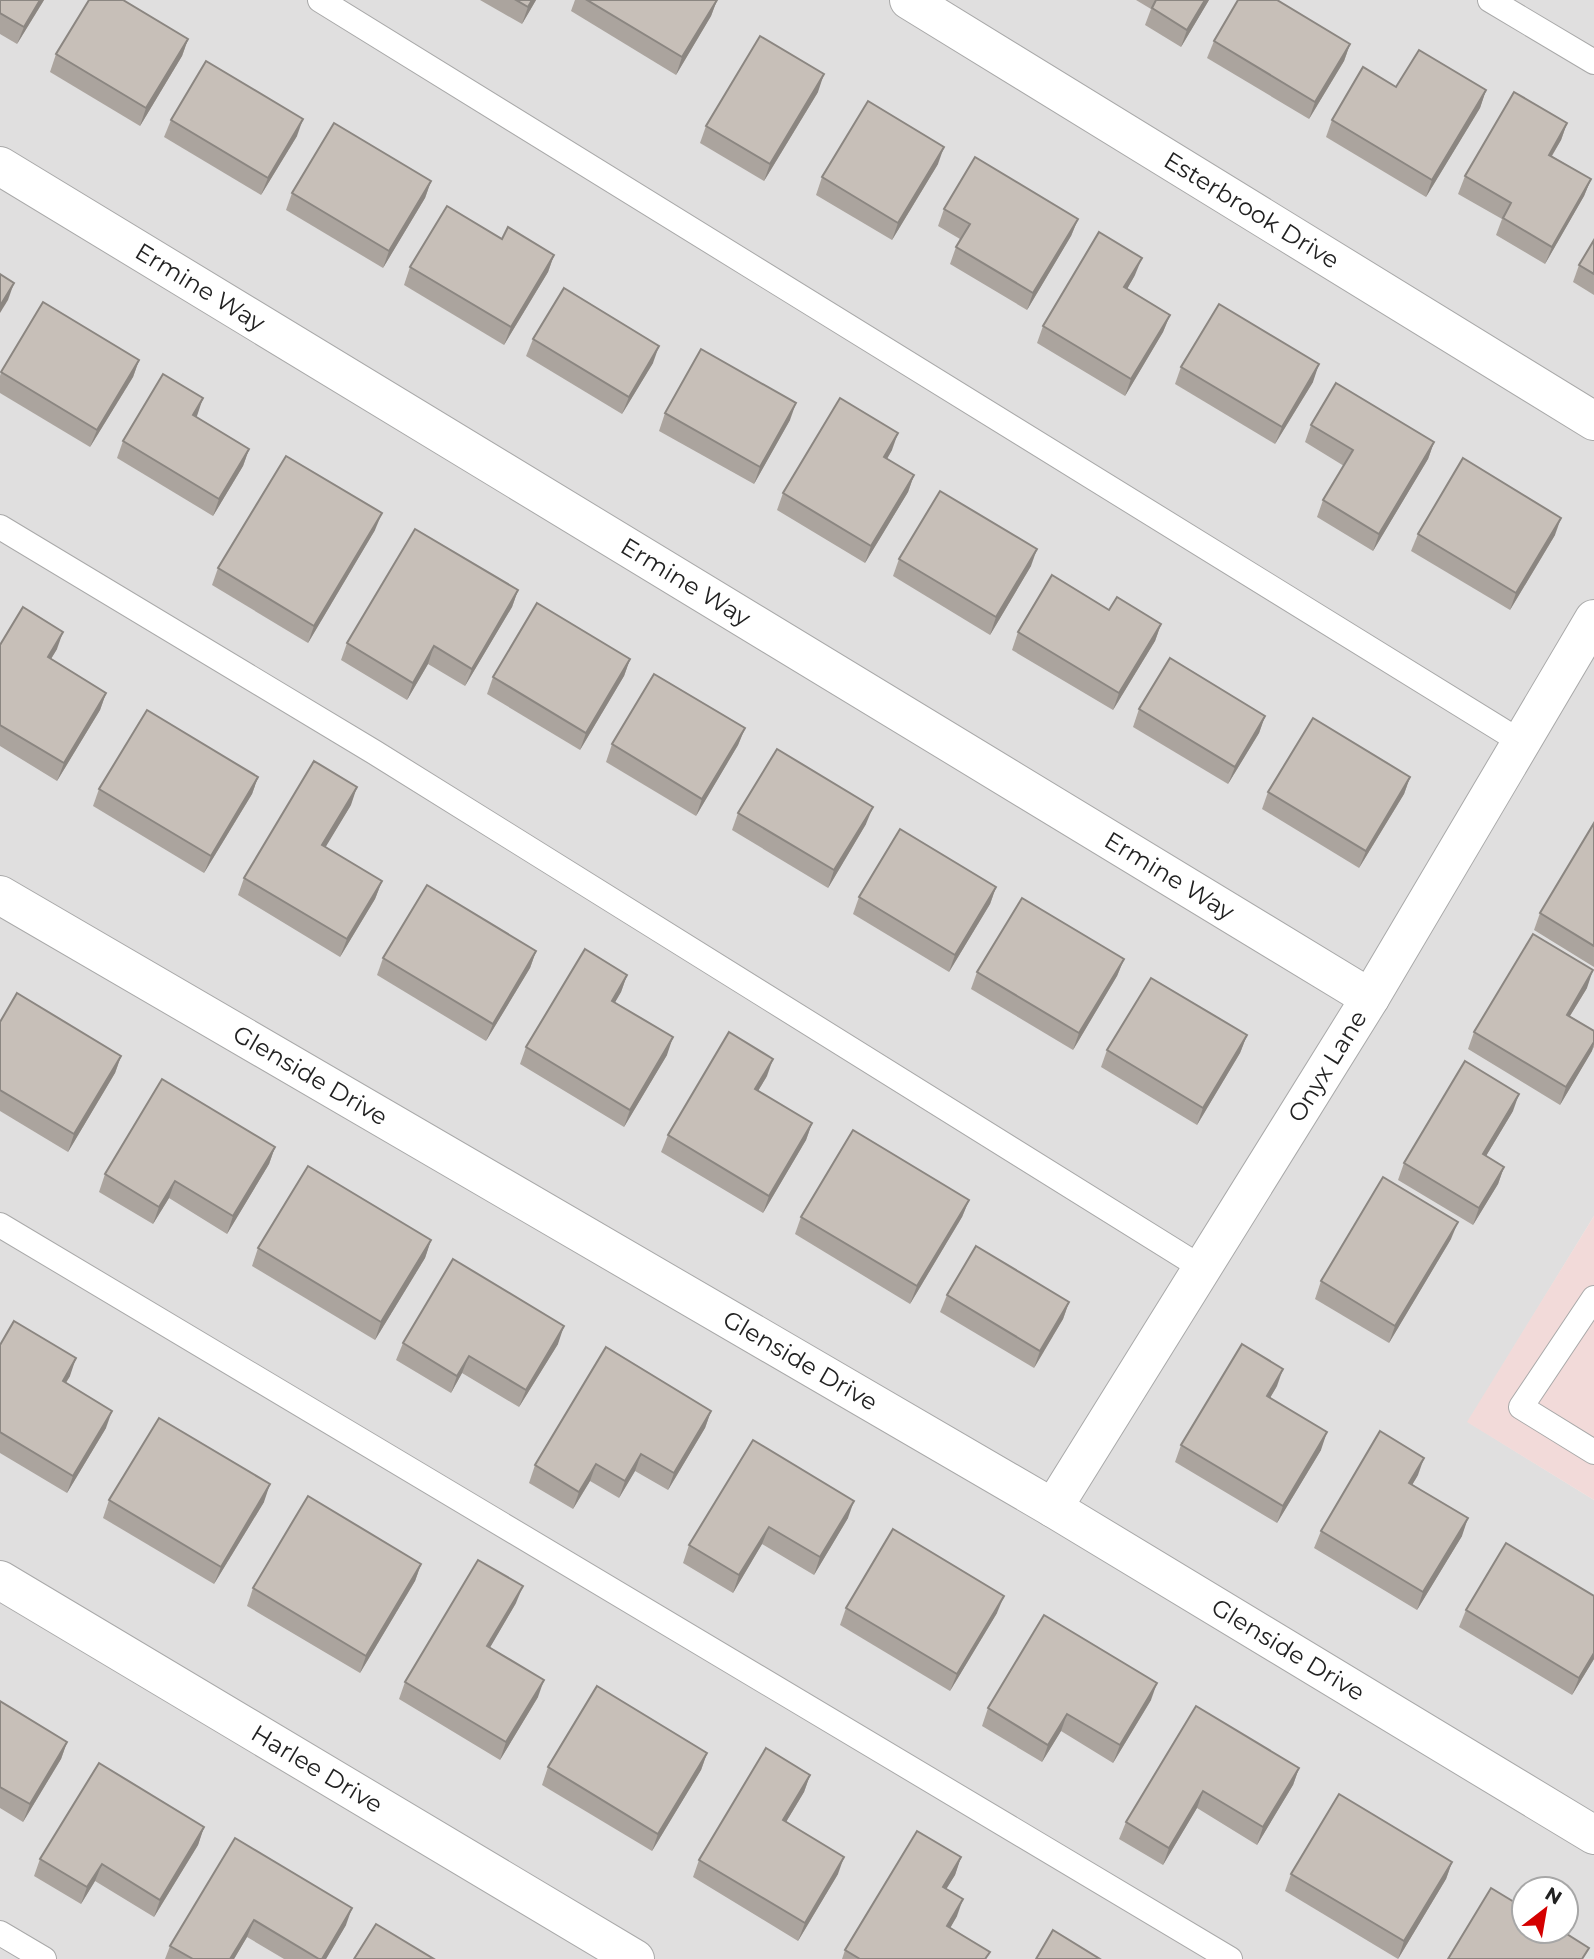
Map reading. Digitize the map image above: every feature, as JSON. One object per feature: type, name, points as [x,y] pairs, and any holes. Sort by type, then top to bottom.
[{"type":"street","name":"Esterbrook Drive","points":[[909,0],[1594,421]]},
{"type":"street","name":"Ermine Way","points":[[0,166],[1370,998]]},
{"type":"street","name":"Onyx Lane","points":[[1053,1508],[1370,998],[1594,620]]},
{"type":"street","name":"Glenside Drive","points":[[0,895],[1053,1508],[1594,1835]]},
{"type":"street","name":"Harlee Drive","points":[[0,1580],[635,1959]]},
{"type":"lane","points":[[320,0],[1521,742]]},
{"type":"lane","points":[[1490,0],[1594,62]]},
{"type":"lane","points":[[0,527],[374,752],[1202,1268]]},
{"type":"lane","points":[[0,1225],[1230,1959]]},
{"type":"lane","points":[[1594,1298],[1521,1407],[1594,1452]]},
{"type":"lane","points":[[0,1933],[44,1959]]},
{"type":"shaded area","points":[[0,0],[1594,0],[1594,1216],[1468,1422],[1594,1500],[1594,1959],[0,1959]]},
{"type":"shaded area","points":[[1594,1216],[1594,1500],[1467,1422]]},
{"type":"building","points":[[0,0],[40,0],[24,27],[0,13]]},
{"type":"building","points":[[89,0],[123,0],[188,39],[146,108],[56,54]]},
{"type":"building","points":[[516,0],[532,0],[528,7]]},
{"type":"building","points":[[587,0],[717,0],[682,57]]},
{"type":"building","points":[[1156,0],[1205,0],[1187,30],[1152,8]]},
{"type":"building","points":[[1238,0],[1277,0],[1350,44],[1315,102],[1214,41]]},
{"type":"building","points":[[760,36],[824,74],[770,164],[706,126]]},
{"type":"building","points":[[1419,50],[1486,90],[1432,180],[1332,120],[1363,67],[1396,87]]},
{"type":"building","points":[[206,61],[303,119],[268,178],[171,120]]},
{"type":"building","points":[[1514,92],[1567,123],[1549,155],[1591,179],[1552,247],[1503,218],[1511,203],[1465,176]]},
{"type":"building","points":[[868,101],[944,147],[898,223],[822,177]]},
{"type":"building","points":[[334,123],[431,181],[389,251],[292,193]]},
{"type":"building","points":[[975,157],[1078,219],[1033,293],[956,247],[970,224],[944,209]]},
{"type":"building","points":[[447,206],[502,239],[508,227],[554,255],[511,327],[410,267]]},
{"type":"building","points":[[1099,232],[1142,258],[1124,287],[1170,315],[1131,379],[1043,326]]},
{"type":"building","points":[[1594,240],[1594,274],[1579,265]]},
{"type":"building","points":[[0,274],[14,283],[0,306]]},
{"type":"building","points":[[564,288],[659,346],[629,397],[533,339]]},
{"type":"building","points":[[43,302],[139,360],[97,430],[1,372]]},
{"type":"building","points":[[1219,304],[1319,364],[1282,427],[1181,367]]},
{"type":"building","points":[[701,349],[796,403],[760,467],[665,413]]},
{"type":"building","points":[[163,374],[203,398],[193,415],[249,449],[219,499],[123,441]]},
{"type":"building","points":[[1336,383],[1434,442],[1379,534],[1323,500],[1353,450],[1311,425]]},
{"type":"building","points":[[840,398],[898,433],[884,457],[914,475],[871,546],[783,493]]},
{"type":"building","points":[[286,456],[382,513],[314,626],[218,568]]},
{"type":"building","points":[[1463,458],[1561,518],[1516,593],[1418,534]]},
{"type":"building","points":[[940,491],[1037,549],[996,617],[899,559]]},
{"type":"building","points":[[415,529],[518,590],[472,669],[434,646],[413,683],[347,643]]},
{"type":"building","points":[[1052,575],[1109,610],[1117,597],[1161,624],[1119,693],[1018,632]]},
{"type":"building","points":[[537,603],[630,659],[586,733],[493,677]]},
{"type":"building","points":[[23,607],[63,632],[48,657],[106,693],[64,763],[0,725],[0,645]]},
{"type":"building","points":[[1170,658],[1265,716],[1235,767],[1139,709]]},
{"type":"building","points":[[654,674],[745,728],[702,799],[612,744]]},
{"type":"building","points":[[147,710],[258,777],[211,856],[99,789]]},
{"type":"building","points":[[1313,718],[1410,777],[1366,851],[1268,792]]},
{"type":"building","points":[[777,749],[873,807],[834,870],[738,813]]},
{"type":"building","points":[[314,761],[357,787],[322,845],[382,881],[347,939],[244,878]]},
{"type":"building","points":[[1594,823],[1594,946],[1540,913]]},
{"type":"building","points":[[900,829],[996,887],[955,955],[859,897]]},
{"type":"building","points":[[427,885],[536,951],[493,1024],[383,958]]},
{"type":"building","points":[[1022,898],[1124,959],[1079,1033],[977,972]]},
{"type":"building","points":[[1533,934],[1593,970],[1567,1015],[1594,1031],[1594,1042],[1566,1087],[1474,1032]]},
{"type":"building","points":[[585,949],[627,975],[612,1001],[673,1037],[630,1110],[526,1047]]},
{"type":"building","points":[[1151,978],[1247,1035],[1203,1108],[1107,1050]]},
{"type":"building","points":[[17,993],[121,1056],[74,1134],[0,1090],[0,1022]]},
{"type":"building","points":[[729,1032],[773,1059],[755,1089],[812,1123],[769,1196],[668,1135]]},
{"type":"building","points":[[1465,1061],[1519,1094],[1483,1154],[1504,1167],[1479,1208],[1404,1163]]},
{"type":"building","points":[[162,1079],[275,1147],[233,1216],[175,1181],[159,1207],[105,1174]]},
{"type":"building","points":[[853,1130],[969,1200],[917,1286],[801,1217]]},
{"type":"building","points":[[308,1166],[431,1240],[381,1322],[258,1248]]},
{"type":"building","points":[[1383,1177],[1458,1222],[1395,1326],[1321,1281]]},
{"type":"building","points":[[976,1246],[1069,1302],[1040,1351],[947,1295]]},
{"type":"building","points":[[453,1259],[564,1326],[526,1390],[469,1356],[457,1376],[403,1343]]},
{"type":"building","points":[[14,1321],[76,1358],[63,1381],[112,1411],[73,1476],[0,1432],[0,1345]]},
{"type":"building","points":[[1242,1344],[1283,1369],[1267,1396],[1327,1432],[1283,1506],[1181,1445]]},
{"type":"building","points":[[606,1347],[711,1411],[674,1473],[641,1454],[625,1481],[596,1464],[579,1492],[535,1465]]},
{"type":"building","points":[[159,1418],[270,1484],[221,1567],[109,1500]]},
{"type":"building","points":[[1380,1431],[1424,1458],[1409,1483],[1468,1518],[1423,1592],[1321,1531]]},
{"type":"building","points":[[753,1440],[854,1501],[820,1557],[769,1527],[739,1575],[689,1545]]},
{"type":"building","points":[[308,1496],[421,1564],[366,1656],[253,1588]]},
{"type":"building","points":[[893,1529],[1004,1596],[957,1674],[846,1608]]},
{"type":"building","points":[[1506,1543],[1594,1596],[1594,1653],[1579,1678],[1466,1610]]},
{"type":"building","points":[[478,1560],[523,1586],[487,1646],[544,1680],[506,1742],[405,1682]]},
{"type":"building","points":[[1044,1615],[1157,1683],[1120,1745],[1067,1714],[1048,1745],[988,1708]]},
{"type":"building","points":[[597,1686],[707,1753],[658,1834],[548,1767]]},
{"type":"building","points":[[0,1701],[67,1742],[30,1804],[0,1787]]},
{"type":"building","points":[[1196,1706],[1299,1768],[1263,1827],[1203,1791],[1169,1848],[1126,1822]]},
{"type":"building","points":[[766,1748],[810,1775],[783,1820],[844,1857],[805,1923],[699,1860]]},
{"type":"building","points":[[99,1763],[204,1827],[160,1900],[102,1864],[87,1887],[40,1859]]},
{"type":"building","points":[[1339,1794],[1452,1862],[1404,1941],[1291,1874]]},
{"type":"building","points":[[917,1831],[961,1857],[943,1887],[963,1899],[947,1926],[990,1952],[985,1959],[860,1959],[845,1950]]},
{"type":"building","points":[[235,1838],[352,1908],[322,1959],[254,1920],[230,1959],[193,1959],[170,1946]]},
{"type":"building","points":[[1491,1888],[1510,1900],[1510,1945],[1580,1945],[1580,1942],[1589,1948],[1582,1959],[1448,1959]]},
{"type":"building","points":[[376,1924],[434,1959],[354,1959]]},
{"type":"building","points":[[1053,1930],[1100,1959],[1036,1959]]}]
